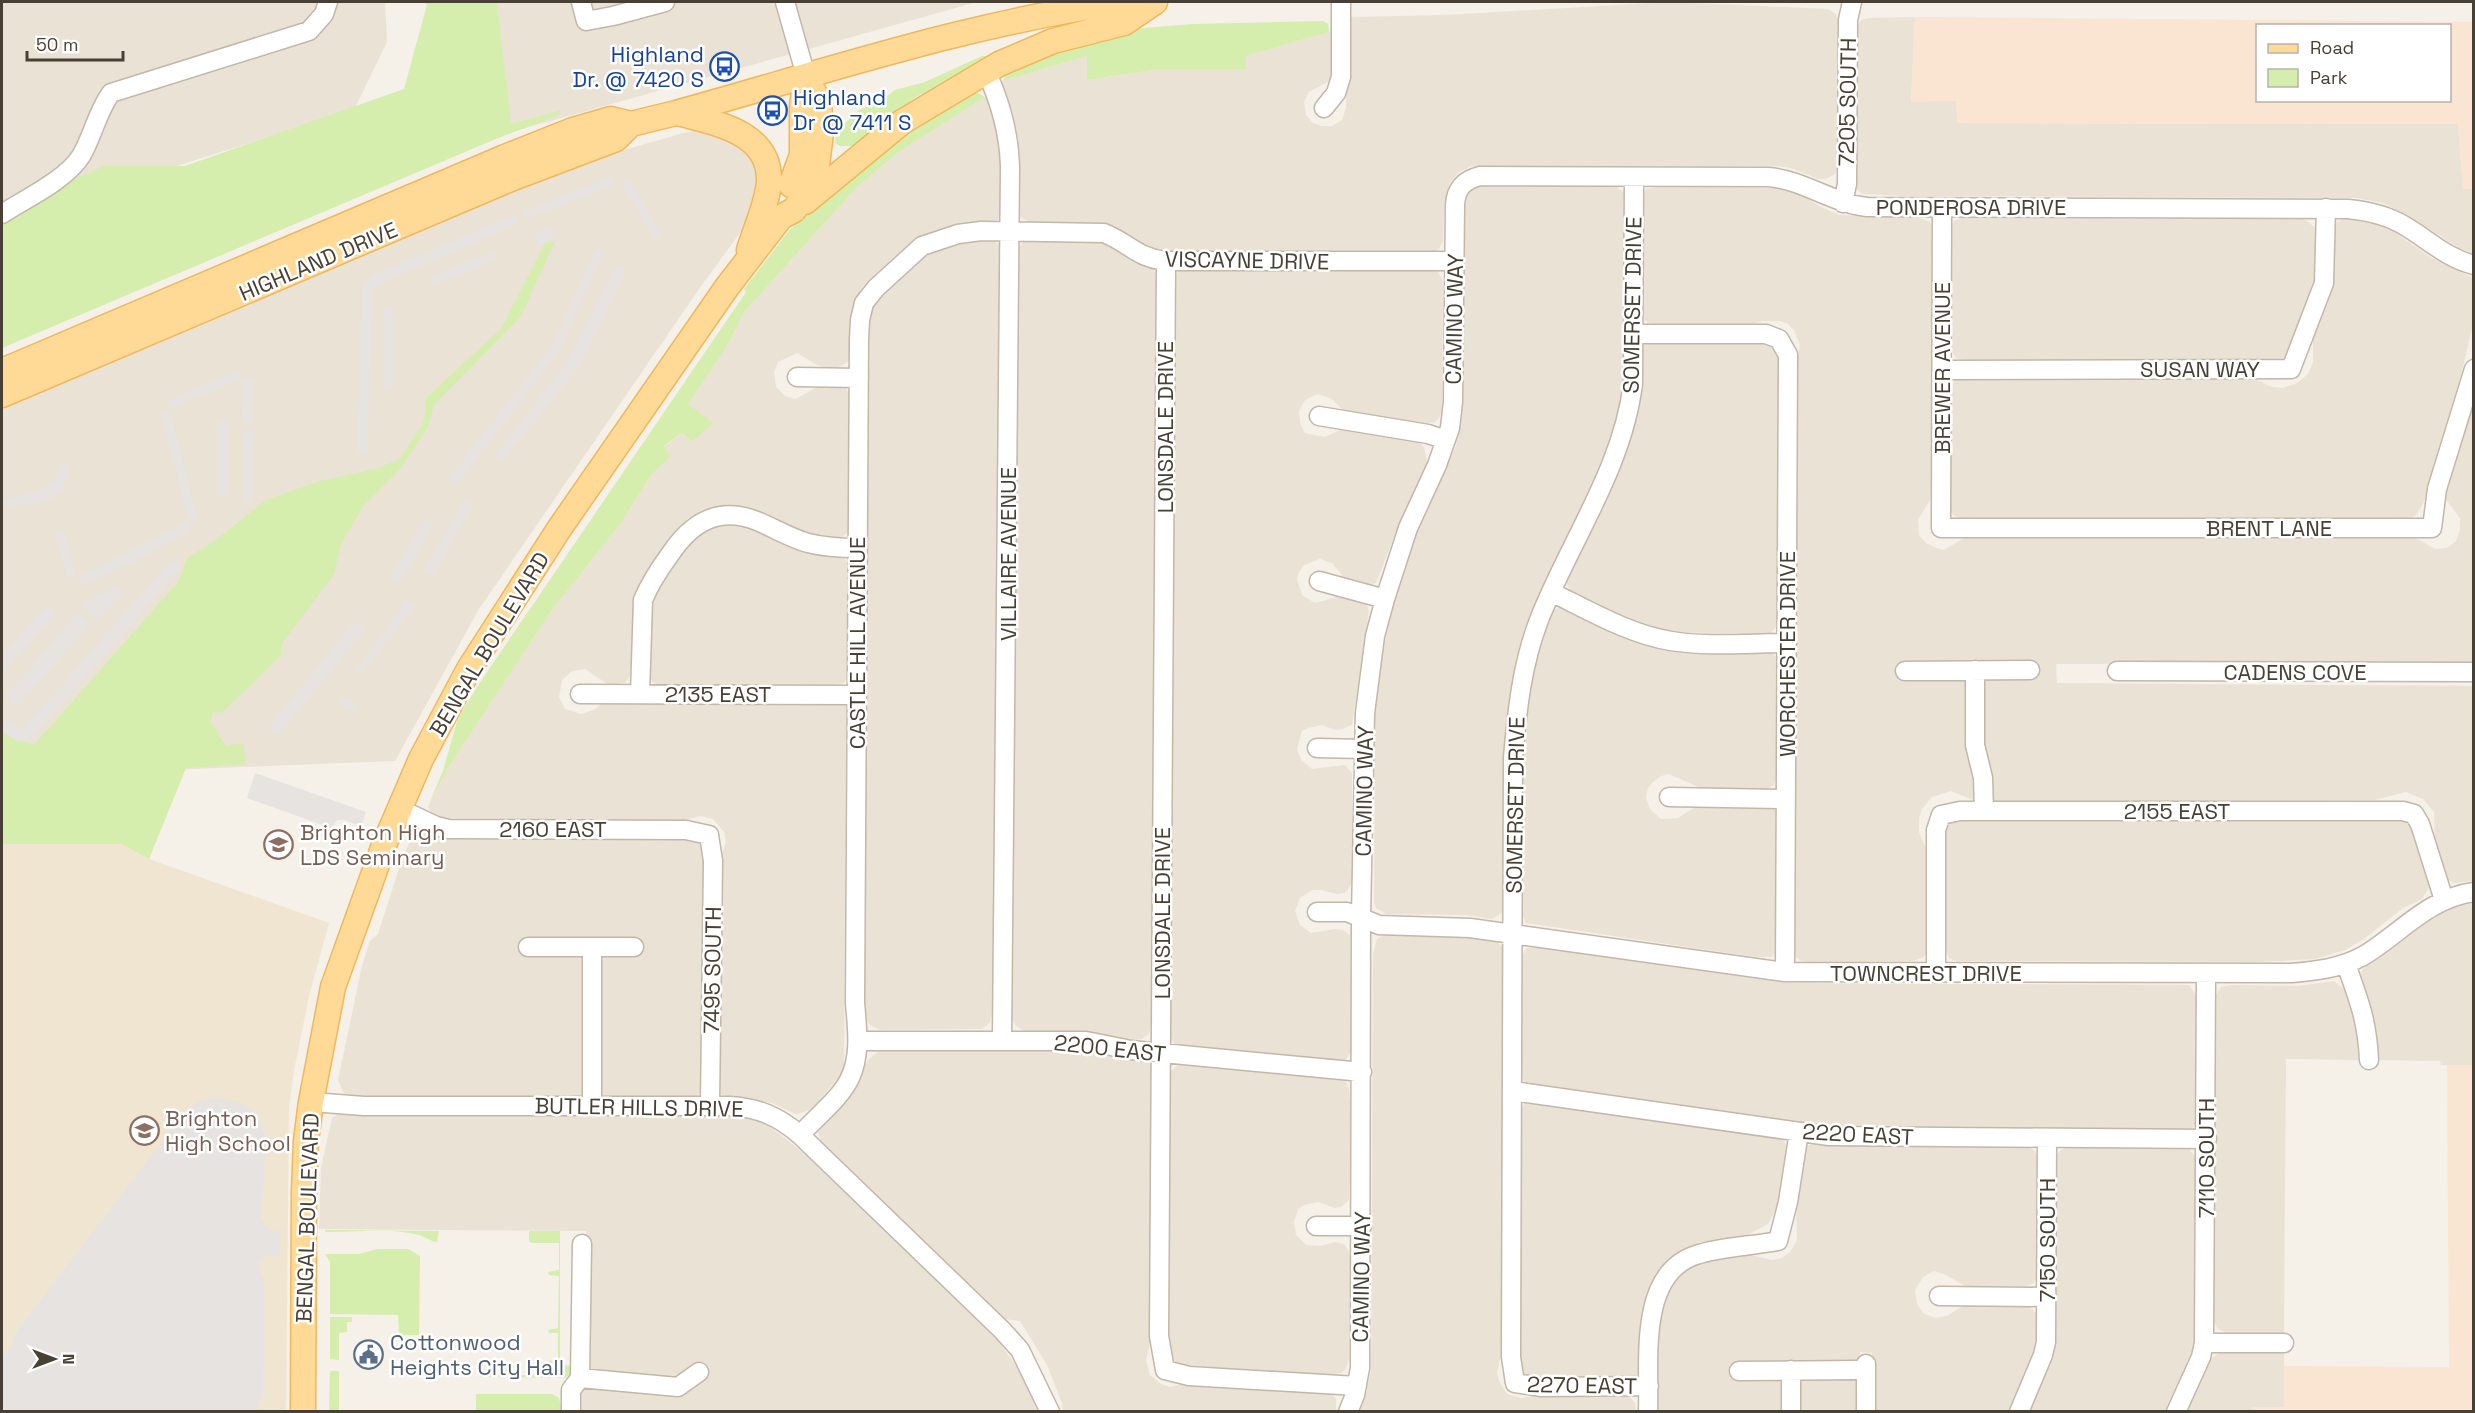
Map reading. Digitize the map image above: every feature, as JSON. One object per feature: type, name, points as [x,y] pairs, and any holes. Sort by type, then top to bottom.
[{"type":"main road","name":"HIGHLAND DRIVE","points":[[2,371],[540,143],[611,119],[631,124],[978,28],[1056,11],[1122,2]]},
{"type":"main road","points":[[787,214],[902,122],[986,71],[1023,52],[1053,41],[1125,23],[1155,2]]},
{"type":"main road","name":"BENGAL BOULEVARD","points":[[303,1412],[304,1192],[306,1141],[311,1102],[333,987],[384,845],[421,759],[469,669],[559,529],[633,420],[744,265],[787,214],[780,202],[795,177],[802,155],[802,106],[806,76]]},
{"type":"main road","points":[[676,113],[723,125],[749,138],[764,155],[769,178],[765,201],[744,265]]},
{"type":"main road","name":"HIGHLAND DRIVE","points":[[2,395],[513,178],[616,139],[631,124]]},
{"type":"street","points":[[2,214],[73,166],[86,147],[101,108],[111,93],[309,32],[324,14],[328,2]]},
{"type":"street","points":[[581,2],[586,21],[665,2]]},
{"type":"street","points":[[785,2],[806,76]]},
{"type":"street","points":[[1324,108],[1336,93],[1341,77],[1341,2]]},
{"type":"street","name":"7205 SOUTH","points":[[1843,203],[1846,184],[1848,20],[1852,2]]},
{"type":"street","name":"VILLAIRE AVENUE","points":[[986,71],[994,87],[1009,147],[1002,1040]]},
{"type":"street","name":"PONDEROSA DRIVE","points":[[1462,184],[1480,176],[1784,178],[1843,203],[1867,207],[2326,208],[2367,211],[2404,225],[2445,253],[2474,265]]},
{"type":"street","name":"SOMERSET DRIVE","points":[[1515,1383],[1511,1357],[1513,758],[1517,710],[1527,660],[1539,620],[1622,436],[1630,409],[1633,383],[1634,177]]},
{"type":"street","name":"CAMINO WAY","points":[[1348,1412],[1357,1386],[1360,1368],[1361,918],[1364,749],[1371,663],[1385,599],[1408,528],[1437,465],[1450,428],[1453,402],[1456,194],[1462,184]]},
{"type":"street","name":"BREWER AVENUE","points":[[1941,528],[1942,208]]},
{"type":"street","name":"SUSAN WAY","points":[[1942,370],[2291,369],[2324,283],[2326,208]]},
{"type":"street","name":"CASTLE HILL AVENUE","points":[[800,1134],[843,1089],[851,1076],[858,1041],[855,1003],[860,320],[864,303],[876,288],[922,246],[958,234],[981,231],[1010,232]]},
{"type":"street","name":"VISCAYNE DRIVE","points":[[1010,232],[1104,233],[1116,238],[1143,257],[1166,261],[1454,261]]},
{"type":"street","name":"LONSDALE DRIVE","points":[[1166,261],[1159,1336],[1165,1370],[1189,1376],[1357,1386]]},
{"type":"street","name":"WORCHESTER DRIVE","points":[[1633,334],[1766,334],[1779,339],[1788,355],[1785,972]]},
{"type":"street","name":"BRENT LANE","points":[[1941,528],[2432,528],[2437,489],[2474,369]]},
{"type":"street","points":[[797,377],[859,378]]},
{"type":"street","points":[[1319,416],[1428,434],[1446,440]]},
{"type":"street","points":[[640,694],[640,619],[643,600],[648,586],[680,539],[695,525],[712,518],[730,515],[742,517],[807,543],[826,547],[858,548]]},
{"type":"street","points":[[1318,581],[1385,599]]},
{"type":"street","points":[[1551,592],[1630,629],[1671,641],[1786,643]]},
{"type":"street","points":[[1975,670],[1975,745],[1983,778],[1984,810]]},
{"type":"street","points":[[1905,671],[2030,670]]},
{"type":"street","name":"CADENS COVE","points":[[2118,671],[2474,672]]},
{"type":"street","name":"2135 EAST","points":[[580,694],[857,695]]},
{"type":"street","points":[[1317,748],[1364,749]]},
{"type":"street","points":[[1669,797],[1786,799]]},
{"type":"street","name":"2160 EAST","points":[[400,808],[436,826],[449,829],[687,830],[709,834]]},
{"type":"street","name":"2155 EAST","points":[[1936,973],[1936,830],[1941,815],[1960,811],[2386,810],[2414,814],[2420,824],[2444,900]]},
{"type":"street","name":"7495 SOUTH","points":[[709,834],[713,861],[710,1106]]},
{"type":"street","name":"TOWNCREST DRIVE","points":[[1317,912],[1347,912],[1378,925],[1461,927],[1785,972],[2291,973],[2318,971],[2346,964],[2382,942],[2420,912],[2444,900],[2474,892]]},
{"type":"street","points":[[528,947],[634,947]]},
{"type":"street","points":[[592,947],[592,1106]]},
{"type":"street","points":[[2346,964],[2363,1010],[2368,1031],[2369,1060]]},
{"type":"street","name":"7110 SOUTH","points":[[2176,1412],[2201,1357],[2204,1343],[2207,1139],[2206,974]]},
{"type":"street","name":"2200 EAST","points":[[858,1041],[1086,1041],[1131,1050],[1362,1072]]},
{"type":"street","name":"2220 EAST","points":[[1513,1091],[1799,1132],[1854,1137],[2207,1139]]},
{"type":"street","name":"BUTLER HILLS DRIVE","points":[[311,1102],[364,1106],[710,1106],[762,1110],[776,1116],[800,1134],[1008,1336],[1020,1350],[1050,1412]]},
{"type":"street","points":[[1648,1412],[1651,1313],[1658,1290],[1671,1270],[1694,1255],[1778,1241],[1788,1202],[1799,1132]]},
{"type":"street","name":"7150 SOUTH","points":[[2019,1412],[2043,1355],[2046,1342],[2047,1138]]},
{"type":"street","points":[[1316,1226],[1362,1226]]},
{"type":"street","points":[[571,1412],[571,1390],[580,1378],[582,1244]]},
{"type":"street","points":[[1939,1296],[2047,1297]]},
{"type":"street","points":[[2204,1343],[2284,1343]]},
{"type":"street","points":[[1739,1371],[1861,1367],[1866,1412]]},
{"type":"street","points":[[1791,1370],[1791,1412]]},
{"type":"street","points":[[580,1378],[678,1387],[699,1372]]},
{"type":"street","name":"2270 EAST","points":[[1515,1383],[1542,1387],[1649,1386]]},
{"type":"shaded area","points":[[2,2],[385,2],[387,42],[354,110],[167,169],[73,180],[2,228]]},
{"type":"shaded area","points":[[497,2],[977,2],[511,132]]},
{"type":"shaded area","points":[[1669,2],[1828,9],[1836,14],[1838,22],[1838,167],[1835,174],[1826,179],[1818,179],[1791,168],[1777,166],[1471,166],[1458,173],[1450,182],[1444,204],[1443,241],[1439,249],[1433,252],[1416,253],[1172,253],[1147,249],[1105,224],[1032,223],[1020,217],[1000,82],[1087,56],[1088,80],[1160,69],[1246,69],[1246,56],[1332,31],[1331,80],[1309,92],[1304,102],[1306,115],[1313,123],[1332,126],[1342,120],[1346,108],[1348,23],[1352,17],[1446,15]]},
{"type":"shaded area","points":[[1915,17],[1911,101],[1957,101],[1958,123],[2458,124],[2463,188],[2473,189],[2473,253],[2459,248],[2409,216],[2383,203],[2357,198],[1862,194],[1855,182],[1856,28],[1861,20],[1868,18]]},
{"type":"shaded area","points":[[1915,17],[2473,22],[2473,189],[2463,189],[2458,124],[1957,123],[1956,101],[1911,102]]},
{"type":"shaded area","points":[[988,95],[999,140],[1002,206],[998,220],[948,227],[927,235],[897,254],[862,287],[852,313],[851,359],[843,365],[833,369],[817,365],[797,353],[778,362],[774,372],[776,387],[785,396],[796,399],[822,384],[845,387],[849,394],[848,532],[840,539],[798,532],[738,506],[711,508],[687,519],[660,551],[642,582],[633,604],[632,673],[625,683],[609,685],[585,669],[572,671],[562,680],[559,697],[565,709],[581,714],[594,710],[606,700],[846,702],[844,1071],[811,1110],[796,1114],[772,1103],[728,1098],[721,1094],[717,1080],[720,859],[726,842],[724,832],[713,819],[700,816],[682,821],[441,818],[433,814],[428,807],[450,765],[552,610],[621,523],[651,475],[669,458],[664,447],[682,433],[692,442],[712,423],[687,404],[730,341],[744,312],[857,187],[896,154]]},
{"type":"shaded area","points":[[707,129],[756,153],[761,204],[699,289],[479,609],[395,761],[191,769],[2,789],[2,409],[579,163],[687,132]]},
{"type":"shaded area","points":[[611,176],[614,184],[526,220],[523,212]]},
{"type":"shaded area","points":[[629,180],[661,235],[654,239],[622,184]]},
{"type":"shaded area","points":[[1475,186],[1611,186],[1617,187],[1624,193],[1626,202],[1623,394],[1611,442],[1538,601],[1503,912],[1492,919],[1466,915],[1386,914],[1376,908],[1374,902],[1375,712],[1382,657],[1391,613],[1421,521],[1456,446],[1460,427],[1463,407],[1464,208],[1465,197]]},
{"type":"shaded area","points":[[1659,187],[1784,188],[1799,192],[1819,206],[1839,215],[1919,218],[1930,222],[1933,227],[1933,478],[1930,500],[1918,520],[1919,535],[1926,543],[1944,550],[1969,535],[2409,534],[2435,549],[2447,548],[2456,541],[2460,530],[2460,518],[2444,497],[2473,384],[2473,663],[2056,664],[2057,683],[2473,686],[2473,881],[2454,883],[2446,879],[2435,848],[2434,812],[2423,799],[2406,792],[2375,800],[1978,802],[1951,791],[1932,797],[1922,809],[1919,818],[1919,832],[1927,851],[1927,953],[1922,958],[1913,961],[1808,962],[1796,957],[1792,950],[1795,367],[1800,345],[1794,330],[1788,324],[1780,321],[1763,321],[1747,325],[1653,324],[1644,319],[1641,308],[1641,202],[1646,189]]},
{"type":"shaded area","points":[[516,214],[519,223],[380,284],[372,291],[367,454],[357,454],[362,288],[375,274]]},
{"type":"shaded area","points":[[1961,218],[2304,219],[2317,229],[2316,275],[2290,347],[2283,359],[1963,360],[1956,358],[1948,345],[1950,228],[1954,221]]},
{"type":"shaded area","points":[[2348,218],[2367,221],[2394,232],[2430,257],[2473,278],[2473,324],[2455,401],[2423,504],[2416,515],[2410,519],[1964,519],[1950,512],[1948,505],[1949,391],[1956,378],[2248,376],[2272,387],[2283,388],[2297,383],[2308,374],[2313,362],[2313,332],[2332,229],[2337,222]]},
{"type":"shaded area","points":[[550,226],[554,237],[538,245],[534,234]]},
{"type":"shaded area","points":[[981,239],[994,240],[1000,247],[1002,258],[993,1008],[990,1022],[982,1029],[880,1030],[870,1025],[864,1017],[862,1004],[867,331],[873,301],[918,257],[940,245]]},
{"type":"shaded area","points":[[1024,240],[1099,240],[1151,267],[1158,276],[1153,1016],[1149,1034],[1142,1039],[1133,1040],[1085,1032],[1024,1031],[1015,1025],[1010,1015],[1017,251]]},
{"type":"shaded area","points":[[596,249],[604,253],[557,353],[458,484],[448,479],[551,347]]},
{"type":"shaded area","points":[[493,251],[497,259],[434,286],[430,277]]},
{"type":"shaded area","points":[[616,266],[626,270],[580,366],[502,461],[496,456],[568,361]]},
{"type":"shaded area","points":[[1433,268],[1438,271],[1443,282],[1442,412],[1439,418],[1435,422],[1426,424],[1349,412],[1343,410],[1332,399],[1318,394],[1305,400],[1299,411],[1300,423],[1305,433],[1325,437],[1346,427],[1418,441],[1424,447],[1427,462],[1376,583],[1365,586],[1345,579],[1332,563],[1320,559],[1304,565],[1297,579],[1302,595],[1315,603],[1340,596],[1366,603],[1369,611],[1352,725],[1335,730],[1322,725],[1308,728],[1302,731],[1297,749],[1301,760],[1312,769],[1345,765],[1352,773],[1352,881],[1345,893],[1312,890],[1300,898],[1295,911],[1300,925],[1311,933],[1336,929],[1343,930],[1350,935],[1352,1050],[1345,1061],[1339,1062],[1175,1045],[1169,1034],[1173,278],[1180,269]]},
{"type":"shaded area","points":[[383,307],[393,307],[393,390],[383,390]]},
{"type":"shaded area","points":[[1765,340],[1775,344],[1780,357],[1778,620],[1776,627],[1771,633],[1762,634],[1671,632],[1625,617],[1570,591],[1566,580],[1644,345],[1649,341]]},
{"type":"shaded area","points":[[238,371],[241,379],[171,409],[168,400]]},
{"type":"shaded area","points":[[243,380],[253,380],[251,422],[242,422]]},
{"type":"shaded area","points":[[170,411],[197,519],[189,522],[161,413]]},
{"type":"shaded area","points":[[217,422],[227,422],[227,495],[217,495]]},
{"type":"shaded area","points":[[243,430],[253,430],[252,502],[243,502]]},
{"type":"shaded area","points":[[70,464],[62,490],[53,497],[43,502],[2,507],[2,499],[37,492],[52,483],[58,475],[58,466]]},
{"type":"shaded area","points":[[466,498],[474,503],[434,574],[425,569]]},
{"type":"shaded area","points":[[425,519],[434,525],[399,583],[390,577]]},
{"type":"shaded area","points":[[186,522],[191,532],[83,587],[78,577]]},
{"type":"shaded area","points":[[741,522],[840,555],[846,560],[848,566],[848,677],[844,683],[836,685],[660,685],[652,682],[647,673],[649,601],[686,543],[710,525]]},
{"type":"shaded area","points":[[64,530],[75,576],[67,578],[55,533]]},
{"type":"shaded area","points":[[173,559],[182,566],[30,740],[16,741],[2,729],[2,715],[21,731]]},
{"type":"shaded area","points":[[118,585],[123,594],[97,620],[81,604]]},
{"type":"shaded area","points":[[407,601],[414,607],[361,674],[356,669]]},
{"type":"shaded area","points":[[46,607],[54,615],[2,673],[2,656]]},
{"type":"shaded area","points":[[1563,607],[1634,638],[1769,650],[1776,657],[1779,663],[1778,777],[1774,785],[1767,789],[1703,789],[1669,774],[1653,782],[1648,788],[1646,798],[1650,809],[1661,819],[1678,818],[1700,804],[1766,804],[1777,811],[1778,944],[1772,957],[1755,957],[1526,923],[1520,910],[1521,726],[1533,666],[1551,610]]},
{"type":"shaded area","points":[[78,613],[90,624],[17,707],[5,696]]},
{"type":"shaded area","points":[[355,621],[365,629],[279,735],[269,726]]},
{"type":"shaded area","points":[[344,697],[359,708],[354,714],[339,703]]},
{"type":"shaded area","points":[[255,773],[366,812],[361,826],[337,820],[331,828],[247,798]]},
{"type":"shaded area","points":[[1956,818],[2405,819],[2412,824],[2429,888],[2422,899],[2403,908],[2364,939],[2345,950],[2315,959],[2260,962],[1957,961],[1950,959],[1944,949],[1943,830],[1947,821]]},
{"type":"shaded area","points":[[424,830],[697,839],[704,849],[703,1086],[698,1095],[691,1097],[393,1097],[344,1094],[338,1080],[362,966],[370,941],[378,934],[404,853],[416,832]]},
{"type":"shaded area","name":"Brighton High School","points":[[2,844],[121,844],[149,859],[329,923],[309,996],[289,1107],[286,1411],[2,1411]]},
{"type":"shaded area","points":[[2473,903],[2473,1065],[2441,1065],[2440,1061],[2376,1060],[2374,1020],[2360,976],[2363,968],[2432,918],[2455,907]]},
{"type":"shaded area","points":[[1387,934],[1462,937],[1494,941],[1503,949],[1503,1347],[1497,1373],[1499,1381],[1507,1394],[1521,1398],[1539,1395],[1627,1394],[1635,1403],[1636,1411],[1359,1412],[1371,1370],[1373,954],[1377,939]]},
{"type":"shaded area","points":[[1536,947],[1789,983],[2189,985],[2196,995],[2198,1122],[2191,1129],[1834,1128],[1528,1085],[1523,1080],[1520,1071],[1520,958],[1527,948]]},
{"type":"shaded area","points":[[2334,981],[2346,991],[2356,1016],[2358,1060],[2286,1059],[2284,1334],[2226,1333],[2217,1328],[2213,1319],[2216,995],[2221,987],[2232,985],[2298,986]]},
{"type":"shaded area","points":[[889,1048],[1083,1048],[1148,1060],[1152,1065],[1152,1335],[1146,1360],[1150,1375],[1161,1384],[1170,1387],[1190,1383],[1329,1391],[1336,1399],[1336,1411],[1063,1411],[1047,1365],[1020,1321],[1004,1319],[995,1313],[821,1142],[818,1132],[822,1122],[856,1082],[867,1061],[876,1053]]},
{"type":"shaded area","points":[[1180,1063],[1340,1078],[1346,1082],[1349,1089],[1351,1115],[1349,1200],[1341,1207],[1335,1208],[1318,1202],[1304,1205],[1298,1209],[1294,1222],[1296,1235],[1306,1245],[1320,1246],[1335,1242],[1344,1244],[1348,1249],[1350,1257],[1349,1359],[1345,1370],[1341,1373],[1327,1375],[1173,1364],[1167,1349],[1169,1073]]},
{"type":"shaded area","points":[[2447,1065],[2473,1065],[2473,1411],[2251,1411],[2251,1407],[2284,1407],[2284,1366],[2449,1367]]},
{"type":"shaded area","points":[[218,1097],[241,1103],[253,1111],[261,1122],[266,1139],[261,1219],[267,1228],[280,1233],[280,1256],[264,1256],[259,1263],[260,1273],[264,1280],[263,1395],[258,1411],[2,1411],[2,1355],[7,1353],[13,1345],[14,1335],[184,1113],[200,1101]]},
{"type":"shaded area","points":[[1530,1102],[1776,1136],[1783,1139],[1787,1147],[1779,1204],[1768,1224],[1742,1238],[1701,1242],[1688,1248],[1672,1257],[1655,1277],[1646,1294],[1643,1311],[1641,1367],[1638,1374],[1633,1377],[1530,1377],[1521,1373],[1518,1367],[1519,1115],[1524,1104]]},
{"type":"shaded area","points":[[343,1112],[731,1113],[763,1121],[806,1155],[995,1336],[1024,1378],[1037,1411],[580,1411],[586,1231],[319,1229],[321,1168],[332,1118]]},
{"type":"shaded area","points":[[1813,1142],[2022,1145],[2035,1151],[2038,1158],[2038,1275],[2034,1283],[2026,1286],[1965,1286],[1934,1271],[1923,1277],[1915,1290],[1917,1304],[1923,1313],[1935,1318],[1947,1316],[1966,1304],[2026,1304],[2036,1313],[2037,1329],[2034,1352],[2014,1398],[2011,1411],[1872,1411],[1872,1353],[1860,1352],[1859,1411],[1656,1412],[1658,1308],[1673,1277],[1704,1258],[1746,1254],[1772,1260],[1782,1258],[1790,1252],[1797,1240],[1796,1202],[1802,1152]]},
{"type":"shaded area","points":[[2067,1145],[2186,1146],[2198,1164],[2193,1353],[2167,1405],[2167,1411],[2027,1412],[2053,1353],[2056,1155]]},
{"type":"shaded area","points":[[2224,1350],[2284,1350],[2284,1407],[2251,1407],[2251,1412],[2185,1412],[2210,1359]]},
{"type":"green space","points":[[424,2],[497,2],[511,124],[561,110],[559,115],[498,138],[2,348],[2,223],[67,183],[104,166],[185,166],[404,89],[427,5]]},
{"type":"green space","points":[[1323,21],[1328,24],[1329,32],[1246,56],[1246,69],[1160,69],[1087,80],[1087,56],[1003,81],[1008,68],[1039,55],[1132,29],[1193,24]]},
{"type":"green space","points":[[982,56],[989,58],[986,62],[916,97],[897,111],[884,116],[876,128],[851,146],[840,146],[835,143],[836,132],[859,110],[881,101],[895,90],[925,82]]},
{"type":"green space","points":[[976,92],[985,97],[896,154],[857,187],[744,312],[730,341],[688,404],[713,423],[692,442],[682,433],[664,446],[670,457],[651,475],[621,523],[552,610],[450,765],[429,804],[443,771],[458,718],[746,292],[744,289],[789,231],[844,175],[962,94]]},
{"type":"green space","points":[[555,241],[521,316],[434,405],[428,427],[400,469],[364,505],[341,544],[334,574],[282,643],[281,655],[222,713],[214,711],[210,721],[226,746],[243,743],[246,764],[186,768],[149,859],[121,844],[2,844],[2,732],[16,741],[35,744],[179,581],[187,558],[215,541],[266,500],[320,481],[376,469],[400,459],[424,421],[426,398],[501,329],[545,243]]},
{"type":"green space","points":[[325,1230],[439,1231],[437,1242],[405,1232],[325,1232]]},
{"type":"green space","points":[[529,1231],[560,1231],[560,1365],[571,1366],[571,1374],[565,1378],[480,1377],[480,1374],[486,1373],[487,1364],[492,1364],[492,1375],[504,1375],[505,1363],[510,1364],[510,1375],[547,1375],[548,1361],[558,1360],[558,1333],[549,1333],[548,1330],[558,1328],[559,1276],[549,1275],[548,1272],[559,1270],[559,1243],[532,1243],[529,1241]]},
{"type":"green space","points":[[378,1249],[408,1249],[420,1256],[419,1335],[399,1335],[398,1315],[330,1314],[330,1262],[325,1254],[359,1254]]},
{"type":"green space","points":[[330,1317],[352,1317],[352,1322],[347,1322],[347,1332],[339,1333],[339,1360],[330,1359]]},
{"type":"green space","points":[[330,1371],[339,1371],[339,1411],[329,1411]]},
{"type":"green space","points":[[476,1394],[552,1394],[559,1398],[562,1411],[476,1412]]},
{"type":"place","name":"Highland Dr. @ 7420 S","points":[[725,67]]},
{"type":"place","name":"Highland Dr @ 7411 S","points":[[772,110]]},
{"type":"place","name":"Brighton High LDS Seminary","points":[[279,845]]},
{"type":"place","name":"Brighton High School","points":[[144,1131]]},
{"type":"place","name":"Cottonwood Heights City Hall","points":[[369,1355]]}]
